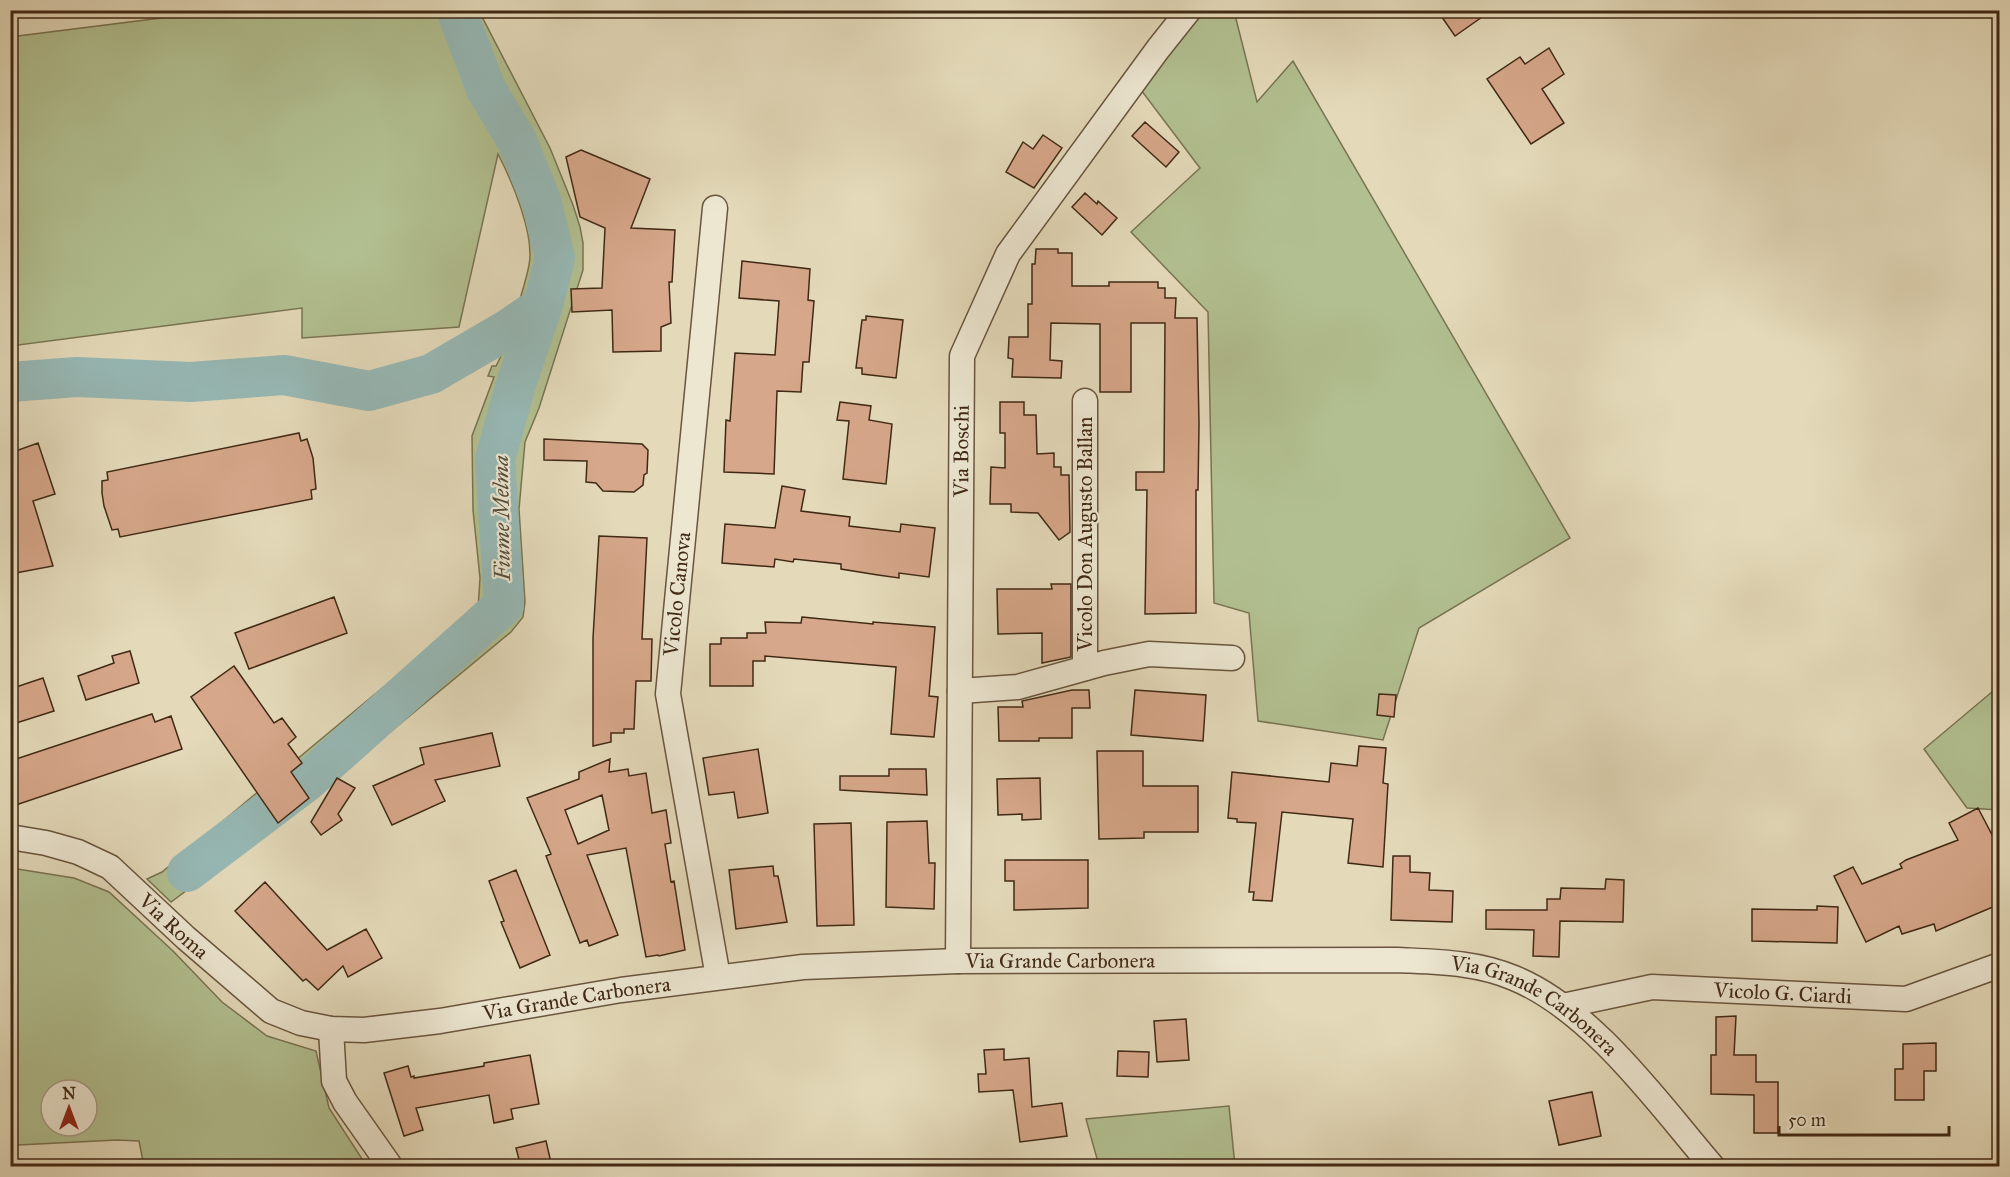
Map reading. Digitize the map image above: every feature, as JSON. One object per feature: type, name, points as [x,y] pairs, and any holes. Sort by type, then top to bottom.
[{"type":"street","name":"Via Boschi","points":[[958,961],[962,356],[1008,254],[1189,10]]},
{"type":"street","name":"Vicolo Canova","points":[[715,208],[668,694],[718,977]]},
{"type":"street","name":"Vicolo Don Augusto Ballan","points":[[1085,401],[1086,668]]},
{"type":"street","name":"Vicolo Don Augusto Ballan","points":[[960,691],[1018,687],[1086,668],[1149,654],[1232,658]]},
{"type":"street","name":"Via Roma","points":[[10,837],[46,843],[78,852],[110,867],[204,954],[271,1011],[301,1023],[331,1029]]},
{"type":"street","name":"Via Grande Carbonera","points":[[331,1029],[364,1030],[440,1021],[557,1000],[803,967],[958,961],[1397,960],[1466,964],[1514,978],[1563,1006],[1618,1057],[1712,1167]]},
{"type":"street","name":"Vicolo G. Ciardi","points":[[1563,1006],[1652,987],[1906,999],[2000,965]]},
{"type":"street","points":[[331,1029],[334,1081],[345,1102],[390,1167]]},
{"type":"green space","points":[[225,10],[479,11],[550,148],[573,205],[583,243],[583,270],[539,408],[525,442],[519,509],[525,602],[523,617],[511,632],[308,800],[171,902],[147,879],[162,872],[405,669],[466,623],[478,609],[480,578],[473,510],[472,436],[494,377],[488,376],[492,366],[496,366],[500,358],[520,300],[530,253],[521,208],[498,154],[459,327],[302,338],[302,308],[11,346],[10,37]]},
{"type":"green space","points":[[1192,11],[1234,11],[1257,102],[1293,61],[1570,538],[1419,628],[1383,740],[1258,721],[1249,613],[1214,603],[1208,312],[1131,232],[1200,168],[1138,86]]},
{"type":"green space","points":[[1999,686],[1999,810],[1967,808],[1924,749]]},
{"type":"green space","points":[[11,868],[74,878],[109,892],[173,951],[222,1002],[267,1036],[316,1051],[329,1108],[362,1159],[371,1166],[144,1166],[139,1141],[18,1145],[11,1150]]},
{"type":"green space","points":[[1229,1106],[1235,1166],[1099,1166],[1086,1119]]},
{"type":"building","points":[[1437,10],[1492,10],[1455,36]]},
{"type":"building","points":[[1549,48],[1564,74],[1542,89],[1564,123],[1531,144],[1487,79],[1520,57],[1525,64]]},
{"type":"building","points":[[1145,122],[1179,152],[1166,167],[1132,136]]},
{"type":"building","points":[[1043,135],[1062,148],[1034,188],[1006,172],[1023,142],[1033,149]]},
{"type":"building","points":[[581,150],[650,179],[631,228],[675,230],[672,282],[669,282],[671,323],[661,327],[661,351],[613,352],[612,310],[572,312],[571,289],[602,288],[605,228],[580,217],[566,157]]},
{"type":"building","points":[[1085,193],[1117,218],[1102,235],[1072,207]]},
{"type":"building","points":[[1036,249],[1058,249],[1058,253],[1072,253],[1072,286],[1109,286],[1109,282],[1158,282],[1158,288],[1165,288],[1165,298],[1176,298],[1175,318],[1197,318],[1199,424],[1198,490],[1196,490],[1196,613],[1145,614],[1147,490],[1136,490],[1136,472],[1164,472],[1165,323],[1131,323],[1131,392],[1100,392],[1100,324],[1051,323],[1050,360],[1062,361],[1061,378],[1012,377],[1013,359],[1008,358],[1009,337],[1028,337],[1028,304],[1032,304],[1032,264],[1035,264]]},
{"type":"building","points":[[742,261],[810,269],[808,300],[814,301],[809,362],[803,362],[801,392],[777,391],[774,474],[724,472],[726,420],[730,421],[735,353],[775,355],[779,301],[739,298]]},
{"type":"building","points":[[866,316],[903,320],[896,378],[862,374],[862,368],[856,368],[862,320],[866,320]]},
{"type":"building","points":[[840,402],[871,406],[869,420],[892,424],[886,484],[843,479],[849,421],[837,420]]},
{"type":"building","points":[[1000,402],[1024,402],[1024,415],[1036,415],[1037,454],[1054,453],[1054,467],[1061,467],[1061,475],[1069,475],[1070,532],[1059,540],[1038,513],[1011,512],[1011,504],[990,504],[991,467],[1005,468],[1005,433],[1000,433]]},
{"type":"building","points":[[299,433],[301,441],[307,439],[313,458],[316,489],[311,490],[312,499],[120,537],[118,529],[112,530],[102,493],[102,481],[108,480],[107,472]]},
{"type":"building","points":[[544,439],[642,444],[648,450],[647,473],[644,475],[643,485],[634,492],[603,491],[596,483],[586,482],[587,461],[544,460]]},
{"type":"building","points":[[38,443],[55,494],[33,501],[53,566],[10,574],[10,453]]},
{"type":"building","points":[[782,486],[805,490],[801,511],[850,517],[849,526],[900,532],[901,524],[935,528],[929,577],[899,573],[899,578],[841,569],[841,564],[794,559],[793,562],[775,559],[774,567],[722,563],[725,524],[775,528]]},
{"type":"building","points":[[599,536],[647,538],[642,639],[652,639],[651,681],[636,681],[634,729],[624,729],[624,733],[611,733],[611,742],[593,746],[593,638]]},
{"type":"building","points":[[1051,584],[1071,584],[1071,657],[1042,663],[1042,633],[998,634],[997,589],[1052,589]]},
{"type":"building","points":[[334,597],[347,633],[249,669],[235,633]]},
{"type":"building","points":[[802,617],[935,627],[929,696],[938,697],[934,737],[891,734],[896,667],[765,656],[765,661],[753,661],[753,686],[710,686],[710,644],[721,644],[721,638],[747,638],[747,633],[766,633],[765,622],[801,623]]},
{"type":"building","points":[[130,651],[139,683],[86,700],[78,676],[114,663],[112,656]]},
{"type":"building","points":[[234,666],[274,723],[282,718],[296,737],[288,744],[302,763],[291,772],[309,798],[278,823],[191,697]]},
{"type":"building","points":[[43,678],[54,711],[10,725],[10,689]]},
{"type":"building","points":[[1072,690],[1089,690],[1090,708],[1072,708],[1072,738],[999,741],[998,707],[1023,707],[1022,701]]},
{"type":"building","points":[[1135,690],[1206,695],[1203,741],[1131,735]]},
{"type":"building","points":[[1379,694],[1396,695],[1394,717],[1377,715]]},
{"type":"building","points":[[152,714],[155,722],[171,716],[182,749],[10,807],[10,761]]},
{"type":"building","points":[[492,733],[500,766],[435,780],[445,801],[392,825],[373,786],[424,764],[420,748]]},
{"type":"building","points":[[1359,746],[1386,748],[1383,783],[1388,784],[1383,867],[1348,863],[1353,819],[1282,812],[1272,901],[1253,900],[1254,892],[1249,892],[1256,823],[1237,822],[1237,819],[1228,818],[1232,772],[1329,782],[1331,763],[1357,766]]},
{"type":"building","points":[[758,749],[768,813],[738,818],[734,792],[709,795],[703,758]]},
{"type":"building","points":[[1097,751],[1143,751],[1143,786],[1198,786],[1198,832],[1144,832],[1144,838],[1099,839]]},
{"type":"building","points":[[610,759],[609,772],[628,769],[629,776],[646,773],[652,813],[666,810],[671,843],[665,844],[671,882],[674,881],[685,950],[646,957],[626,848],[587,855],[618,935],[589,946],[587,940],[580,943],[546,856],[551,854],[527,798],[579,779],[579,772]],"holes":[[[602,795],[609,830],[578,844],[565,810]]]},
{"type":"building","points":[[889,769],[926,769],[927,795],[840,790],[840,776],[889,776]]},
{"type":"building","points":[[337,778],[355,788],[338,814],[342,820],[321,835],[311,822]]},
{"type":"building","points":[[1040,778],[1041,819],[1022,820],[1022,814],[998,815],[997,779]]},
{"type":"building","points":[[1978,808],[2000,850],[2000,904],[1936,931],[1934,924],[1902,934],[1899,926],[1866,942],[1834,876],[1853,867],[1862,884],[1902,868],[1900,864],[1906,860],[1958,840],[1949,823]]},
{"type":"building","points":[[927,821],[929,863],[935,863],[934,909],[886,907],[887,822]]},
{"type":"building","points":[[851,823],[854,925],[817,926],[814,824]]},
{"type":"building","points":[[1393,856],[1410,856],[1410,872],[1430,873],[1429,890],[1453,891],[1452,922],[1391,920]]},
{"type":"building","points":[[1005,860],[1088,860],[1088,908],[1014,910],[1014,881],[1005,881]]},
{"type":"building","points":[[773,866],[774,876],[778,876],[787,922],[736,929],[729,870]]},
{"type":"building","points":[[516,870],[550,955],[520,968],[501,922],[504,921],[489,881]]},
{"type":"building","points":[[1606,879],[1624,880],[1623,922],[1560,921],[1559,957],[1533,956],[1534,930],[1486,929],[1486,910],[1547,910],[1547,899],[1560,899],[1561,888],[1605,889]]},
{"type":"building","points":[[265,882],[327,950],[366,929],[382,958],[348,977],[343,966],[318,990],[306,979],[303,981],[235,911]]},
{"type":"building","points":[[1817,906],[1838,907],[1837,943],[1752,941],[1752,909],[1817,910]]},
{"type":"building","points":[[1736,1016],[1734,1055],[1756,1055],[1756,1082],[1778,1082],[1778,1133],[1754,1133],[1754,1095],[1711,1094],[1711,1055],[1716,1055],[1716,1017]]},
{"type":"building","points":[[1186,1019],[1189,1060],[1157,1062],[1154,1021]]},
{"type":"building","points":[[1936,1043],[1936,1071],[1924,1071],[1924,1100],[1895,1100],[1895,1069],[1903,1069],[1903,1044]]},
{"type":"building","points":[[1004,1049],[1004,1060],[1029,1058],[1032,1107],[1062,1103],[1067,1136],[1020,1142],[1013,1090],[979,1092],[978,1074],[986,1074],[984,1050]]},
{"type":"building","points":[[1118,1051],[1149,1052],[1148,1077],[1117,1076]]},
{"type":"building","points":[[530,1055],[539,1104],[511,1109],[513,1119],[494,1123],[489,1095],[416,1108],[423,1130],[404,1136],[384,1073],[408,1066],[411,1077],[414,1076],[414,1078],[484,1066],[484,1063]]},
{"type":"building","points":[[1592,1092],[1601,1136],[1559,1145],[1549,1101]]},
{"type":"building","points":[[546,1141],[552,1167],[521,1167],[516,1148]]},
{"type":"waterway","name":"Fiume Melma","points":[[187,872],[306,782],[504,605],[495,459],[516,384],[543,305],[555,258],[541,200],[517,141],[486,89],[456,10]]},
{"type":"waterway","points":[[10,382],[77,377],[191,382],[284,375],[369,391],[431,374],[510,328],[543,305]]}]
